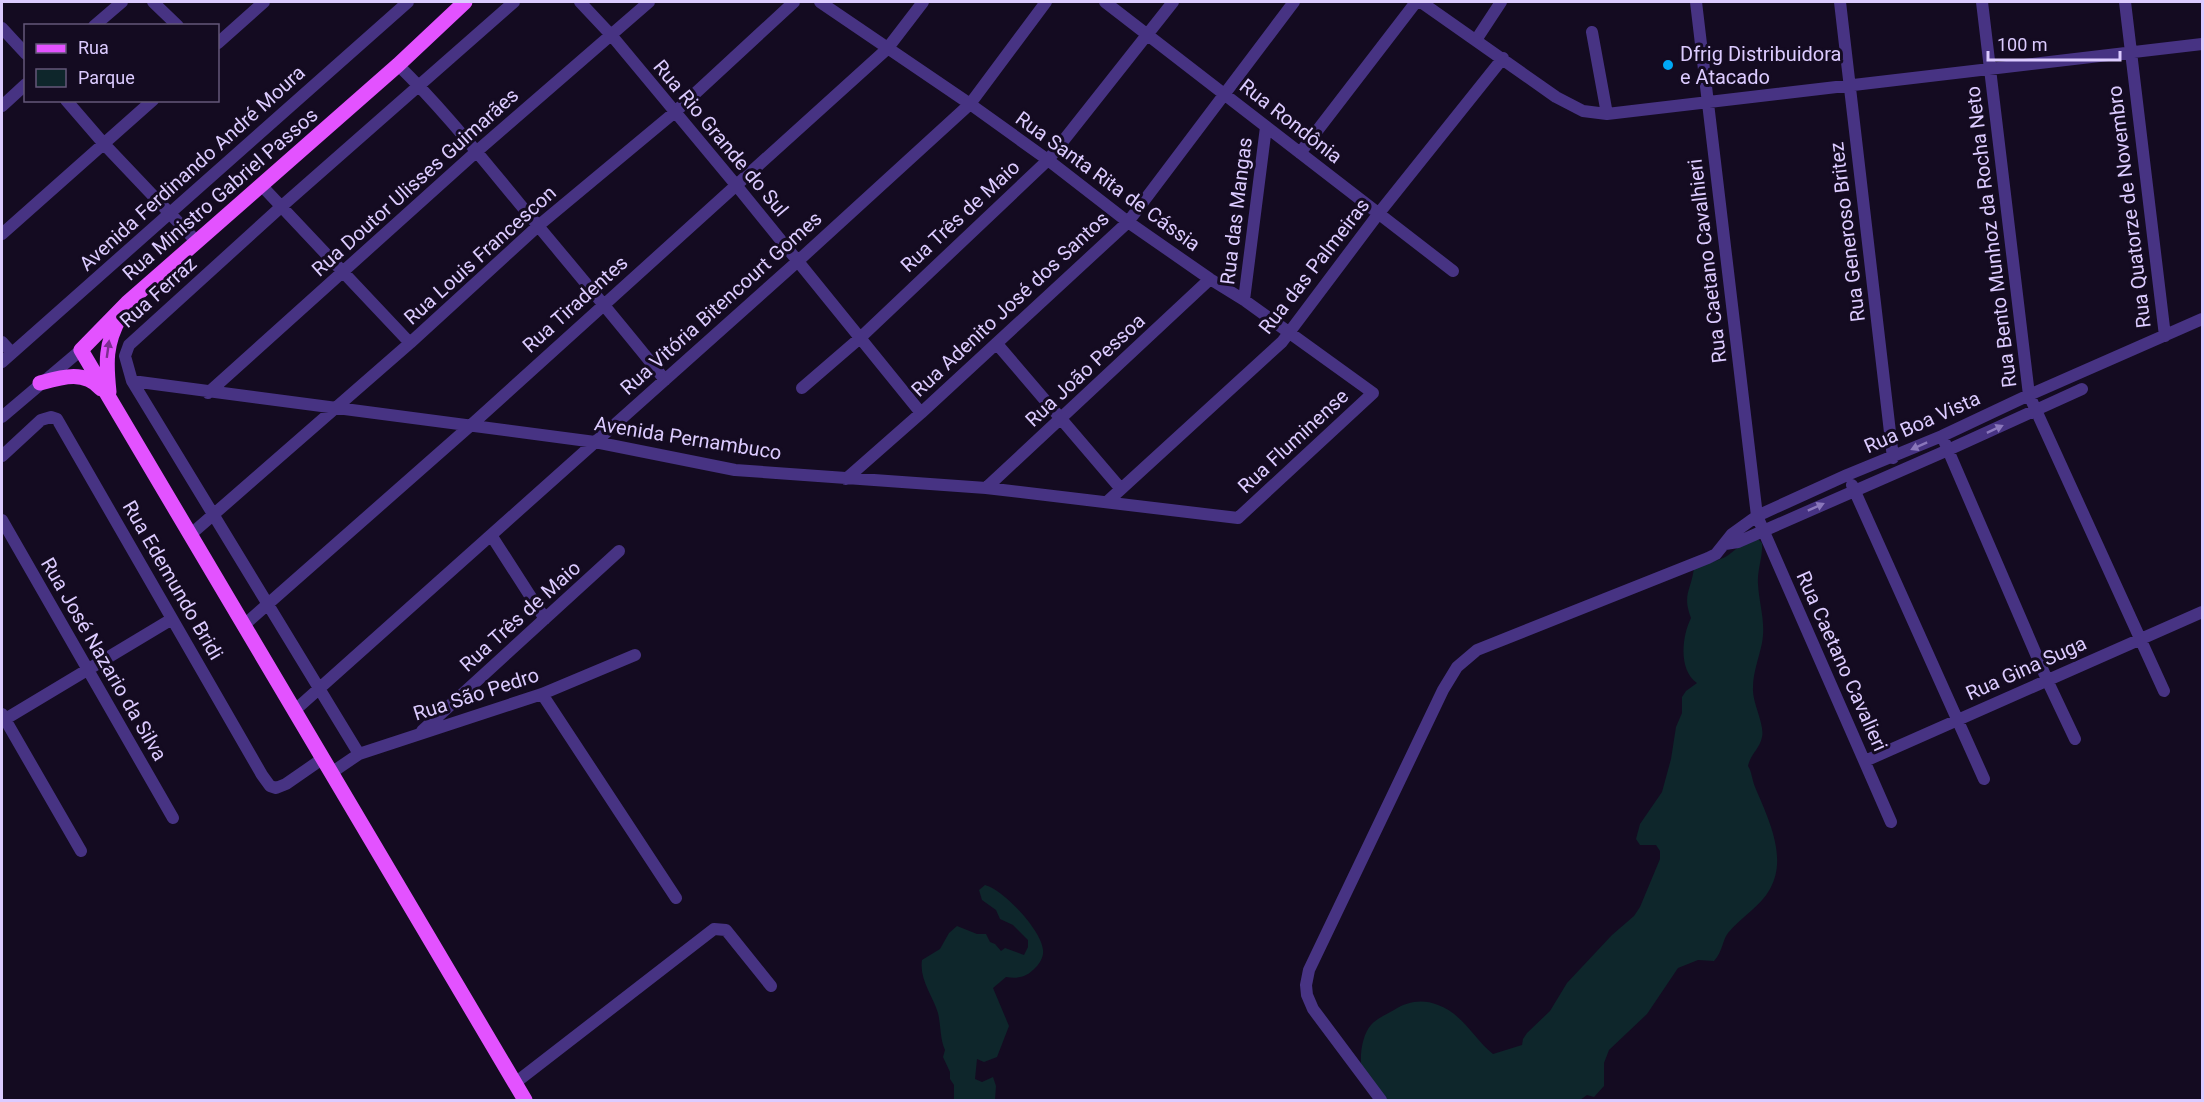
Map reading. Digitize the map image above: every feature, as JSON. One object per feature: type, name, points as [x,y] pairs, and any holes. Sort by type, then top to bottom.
[{"type":"main road","name":"Rua Ministro Gabriel Passos","points":[[81,350],[127,303],[398,65],[461,3]]},
{"type":"main road","points":[[110,398],[106,365],[108,343],[127,303]]},
{"type":"main road","points":[[81,350],[525,1101]]},
{"type":"main road","points":[[40,383],[62,377],[81,376],[96,383],[110,398]]},
{"type":"street","points":[[96,24],[122,2]]},
{"type":"street","points":[[153,2],[176,24]]},
{"type":"street","points":[[219,42],[264,2]]},
{"type":"street","name":"Avenida Ferdinando André Moura","points":[[2,362],[408,2]]},
{"type":"street","name":"Rua Ferraz","points":[[359,754],[132,381],[125,356],[129,345],[282,206],[514,2]]},
{"type":"street","name":"Rua Rio Grande do Sul","points":[[580,2],[612,36],[736,185],[921,413]]},
{"type":"street","name":"Rua Doutor Ulisses Guimarães","points":[[208,393],[476,152],[649,2]]},
{"type":"street","name":"Rua Louis Francescon","points":[[190,535],[337,408],[538,226],[675,112],[794,2]]},
{"type":"street","name":"Rua Santa Rita de Cássia","points":[[820,2],[970,104],[1048,160],[1128,222],[1244,300],[1373,393]]},
{"type":"street","name":"Rua Tiradentes","points":[[243,626],[470,426],[887,49],[923,2]]},
{"type":"street","name":"Rua Vitória Bitencourt Gomes","points":[[294,711],[798,261],[970,104],[1046,2]]},
{"type":"street","name":"Rua Rondônia","points":[[1105,2],[1453,271]]},
{"type":"street","name":"Rua Três de Maio","points":[[802,388],[860,338],[1048,160],[1173,2]]},
{"type":"street","name":"Rua Adenito José dos Santos","points":[[846,479],[1128,222],[1294,2]]},
{"type":"street","points":[[1300,153],[1416,2]]},
{"type":"street","points":[[1421,2],[1556,97],[1583,111],[1607,114],[2202,44]]},
{"type":"street","points":[[1476,40],[1501,2]]},
{"type":"street","name":"Rua Caetano Cavalhieri","points":[[1696,2],[1757,516]]},
{"type":"street","name":"Rua Generoso Britez","points":[[1840,2],[1893,458]]},
{"type":"street","name":"Rua Bento Munhoz da Rocha Neto","points":[[1982,2],[2029,395],[2164,691]]},
{"type":"street","name":"Rua Quatorze de Novembro","points":[[2125,2],[2165,336]]},
{"type":"street","points":[[2,28],[24,52]]},
{"type":"street","points":[[1592,32],[1607,114]]},
{"type":"street","name":"Rua das Palmeiras","points":[[1108,501],[1282,342],[1378,213],[1503,58]]},
{"type":"street","points":[[398,65],[476,152],[665,380]]},
{"type":"street","points":[[2,106],[24,86]]},
{"type":"street","points":[[68,102],[104,144],[197,242]]},
{"type":"street","points":[[2,234],[151,102]]},
{"type":"street","name":"Rua das Mangas","points":[[1244,300],[1266,127]]},
{"type":"street","points":[[261,185],[410,343]]},
{"type":"street","name":"Rua João Pessoa","points":[[986,488],[1210,279]]},
{"type":"street","name":"Rua Boa Vista","points":[[1725,544],[1732,534],[1757,516],[1847,475],[1893,458],[2202,319]]},
{"type":"street","points":[[2,342],[12,353]]},
{"type":"street","points":[[996,344],[1121,489]]},
{"type":"street","name":"Rua Ministro Gabriel Passos","points":[[2,417],[81,350]]},
{"type":"street","name":"Avenida Pernambuco","points":[[132,381],[208,393],[595,442],[735,470],[986,488],[1238,518]]},
{"type":"street","name":"Rua Boa Vista","points":[[1725,544],[1738,542],[2082,389]]},
{"type":"street","name":"Rua Fluminense","points":[[1238,518],[1373,393]]},
{"type":"street","name":"Rua Edemundo Bridi","points":[[2,456],[41,420],[51,417],[57,419],[270,786],[276,788],[286,784],[322,759]]},
{"type":"street","points":[[1942,436],[2075,739]]},
{"type":"street","points":[[1847,475],[1984,779]]},
{"type":"street","name":"Rua Caetano Cavalieri","points":[[1757,516],[1891,822]]},
{"type":"street","name":"Rua José Nazario da Silva","points":[[2,520],[173,818]]},
{"type":"street","points":[[491,535],[545,619]]},
{"type":"street","points":[[1381,1101],[1313,1009],[1307,995],[1306,985],[1328,929],[1443,690],[1465,658],[1477,650],[1708,558],[1716,554],[1725,544]]},
{"type":"street","name":"Rua Três de Maio","points":[[419,733],[619,551]]},
{"type":"street","name":"Rua Gina Suga","points":[[1865,761],[2202,612]]},
{"type":"street","points":[[81,851],[3,718],[172,619]]},
{"type":"street","name":"Rua São Pedro","points":[[331,773],[359,754],[542,694],[635,655]]},
{"type":"street","points":[[542,694],[676,898]]},
{"type":"street","points":[[515,1083],[714,929],[726,930],[771,986]]},
{"type":"green space","points":[[1756,537],[1762,543],[1758,579],[1763,628],[1753,694],[1762,732],[1761,741],[1748,766],[1770,824],[1777,851],[1775,877],[1766,895],[1728,933],[1714,961],[1698,960],[1678,968],[1647,1014],[1609,1050],[1604,1063],[1604,1086],[1594,1097],[1587,1095],[1580,1100],[1374,1100],[1364,1078],[1361,1059],[1365,1034],[1376,1021],[1405,1005],[1427,1002],[1454,1014],[1493,1054],[1522,1045],[1527,1033],[1550,1011],[1567,983],[1612,935],[1634,916],[1660,859],[1660,851],[1656,845],[1640,845],[1636,839],[1640,824],[1662,792],[1671,759],[1676,727],[1682,713],[1682,697],[1697,683],[1691,677],[1684,661],[1685,634],[1691,618],[1687,598],[1694,568],[1723,558],[1746,541]]},
{"type":"green space","points":[[985,885],[993,888],[1021,912],[1041,942],[1043,955],[1039,963],[1026,975],[1006,977],[993,988],[1009,1026],[997,1057],[984,1062],[977,1059],[975,1079],[982,1082],[993,1077],[996,1086],[995,1100],[954,1100],[954,1085],[943,1057],[945,1050],[938,1013],[924,981],[922,960],[940,949],[949,933],[957,926],[977,934],[986,934],[990,942],[1001,951],[1005,948],[1024,955],[1028,947],[1028,940],[1013,925],[1000,919],[996,910],[982,900],[979,890]]},
{"type":"place","name":"Dfrig Distribuidora e Atacado","points":[[1668,65]]}]
